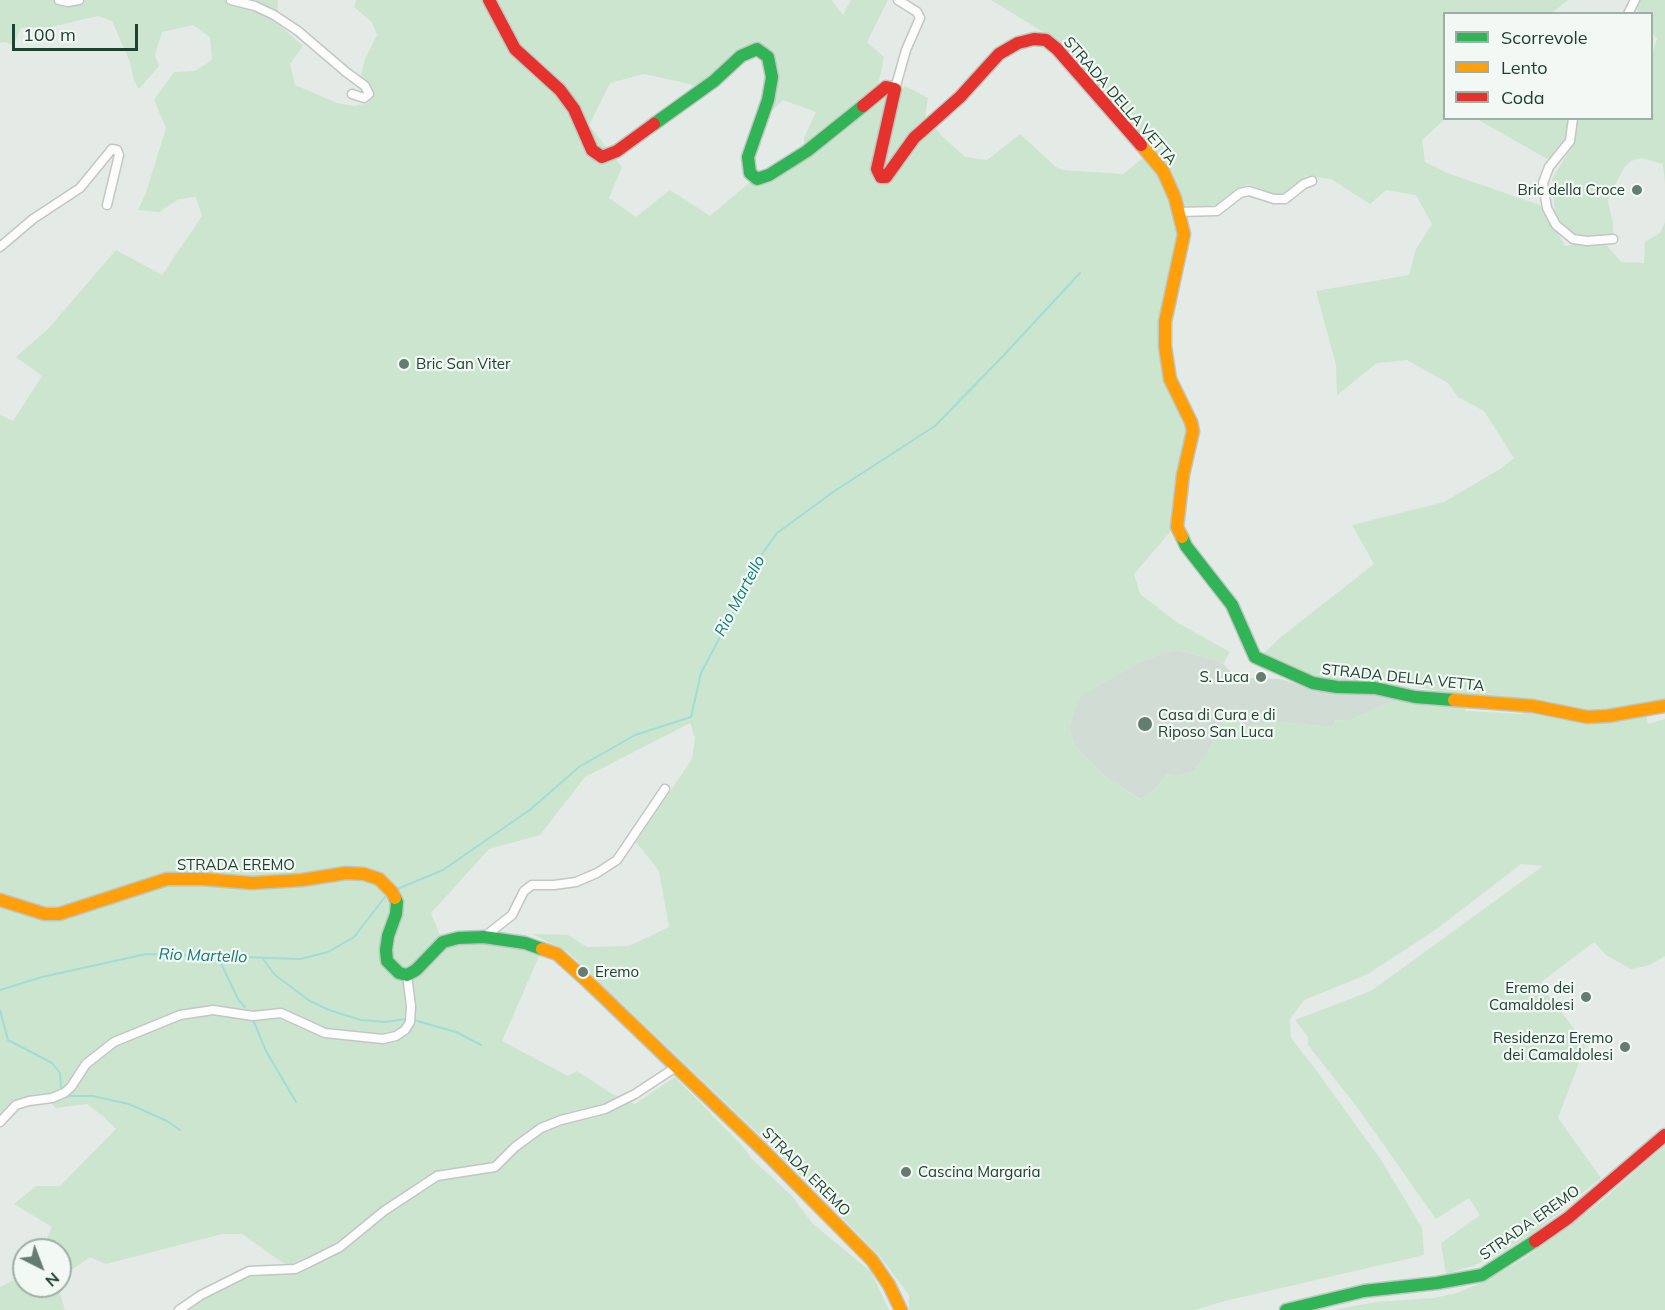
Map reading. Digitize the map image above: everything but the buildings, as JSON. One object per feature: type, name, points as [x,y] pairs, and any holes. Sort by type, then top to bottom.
[{"type":"street","points":[[59,0],[68,2],[79,0]]},
{"type":"street","points":[[231,0],[264,11],[298,31],[365,86],[369,94],[364,98],[352,94]]},
{"type":"street","points":[[489,0],[515,49],[560,90],[574,109],[592,150],[602,157],[617,151],[714,81],[741,56],[757,49],[768,57],[772,77],[768,100],[748,157],[750,173],[757,179],[769,175],[807,151],[886,87],[895,88]]},
{"type":"street","name":"STRADA DELLA VETTA","points":[[898,0],[910,6],[920,18],[906,50],[895,88],[877,165],[877,173],[881,177],[886,177],[891,172],[914,138],[960,97],[999,54],[1018,43],[1034,39],[1046,40],[1057,49],[1163,171],[1175,198],[1184,237],[1164,336],[1168,373],[1193,431],[1183,475],[1177,526],[1186,546],[1232,605],[1255,657],[1313,683],[1337,687],[1375,688],[1415,697],[1533,706],[1587,717],[1608,716],[1665,706]]},
{"type":"street","points":[[1573,120],[1570,141],[1553,160],[1545,177],[1543,191],[1547,208],[1556,225],[1573,239],[1587,241],[1613,239]]},
{"type":"street","points":[[0,247],[33,219],[80,188],[112,149],[117,150],[119,155],[107,205]]},
{"type":"street","points":[[1178,212],[1217,211],[1240,193],[1249,191],[1274,199],[1285,199],[1304,184],[1312,181]]},
{"type":"street","points":[[484,937],[512,915],[524,891],[532,885],[576,882],[618,860],[665,789]]},
{"type":"street","name":"STRADA EREMO","points":[[0,900],[45,914],[59,914],[167,879],[252,883],[302,880],[346,873],[364,874],[379,879],[392,892],[397,903],[386,950],[387,961],[399,973],[407,975],[416,970],[443,942],[458,938],[484,937],[525,943],[556,954],[766,1153],[872,1260],[889,1285],[900,1310]]},
{"type":"street","points":[[0,1122],[16,1105],[52,1098],[64,1093],[71,1087],[86,1064],[114,1042],[180,1015],[213,1010],[253,1016],[281,1013],[325,1034],[383,1039],[396,1036],[405,1030],[410,1022],[411,1006],[407,975]]},
{"type":"street","points":[[179,1310],[201,1295],[249,1271],[296,1269],[340,1247],[384,1211],[437,1176],[495,1167],[515,1147],[541,1128],[561,1120],[606,1109],[635,1094],[676,1067]]},
{"type":"street","name":"STRADA EREMO","points":[[1286,1310],[1364,1291],[1437,1283],[1482,1275],[1511,1258],[1568,1218],[1665,1135]]},
{"type":"shaded area","name":"Casa di Cura e di Riposo San Luca","points":[[1175,650],[1213,659],[1223,664],[1234,675],[1280,679],[1320,691],[1365,692],[1399,698],[1348,721],[1336,720],[1332,727],[1280,722],[1246,727],[1237,720],[1224,716],[1211,747],[1194,771],[1178,776],[1167,774],[1153,791],[1140,799],[1104,776],[1075,746],[1069,727],[1079,696],[1139,663]]},
{"type":"green space","points":[[0,0],[278,0],[277,23],[303,46],[290,64],[295,85],[337,103],[354,106],[368,103],[373,97],[370,88],[360,79],[365,59],[377,35],[372,22],[354,7],[356,0],[831,0],[843,15],[851,0],[888,0],[867,42],[884,57],[878,86],[897,98],[905,86],[928,98],[925,117],[965,157],[987,160],[1020,134],[1056,167],[1063,170],[1123,174],[1152,151],[1121,118],[1074,59],[1053,38],[991,0],[1568,0],[1553,12],[1443,12],[1444,120],[1422,140],[1425,162],[1447,173],[1540,205],[1565,246],[1602,240],[1621,262],[1644,263],[1645,242],[1660,233],[1665,222],[1665,703],[1644,707],[1648,724],[1665,719],[1665,956],[1650,965],[1631,969],[1606,955],[1594,942],[1541,982],[1545,991],[1586,1044],[1558,1118],[1601,1178],[1536,1231],[1495,1256],[1446,1274],[1441,1243],[1480,1215],[1469,1198],[1436,1219],[1357,1107],[1308,1045],[1308,1037],[1295,1020],[1371,991],[1543,866],[1521,864],[1438,928],[1368,974],[1304,1000],[1290,1019],[1291,1038],[1381,1160],[1422,1228],[1424,1255],[1195,1310],[909,1310],[909,1295],[879,1255],[762,1137],[568,952],[532,934],[568,935],[587,947],[629,946],[669,927],[659,871],[636,842],[692,759],[695,738],[690,723],[585,777],[540,835],[489,849],[431,913],[445,948],[463,943],[501,944],[540,954],[502,1041],[568,1076],[577,1071],[612,1094],[635,1104],[675,1077],[746,1150],[751,1158],[792,1196],[812,1223],[871,1272],[889,1310],[186,1310],[196,1302],[248,1275],[296,1272],[242,1234],[222,1234],[106,1264],[90,1257],[72,1270],[72,1238],[47,1238],[52,1227],[14,1204],[36,1186],[60,1186],[116,1129],[87,1104],[56,1108],[43,1095],[16,1102],[9,1106],[0,1117],[0,415],[13,421],[42,376],[16,357],[48,329],[116,250],[162,275],[202,216],[196,197],[179,199],[159,212],[138,210],[146,193],[166,128],[154,100],[174,72],[195,71],[212,60],[210,37],[193,25],[162,32],[155,55],[159,66],[139,89],[112,21],[98,16],[51,27],[21,28],[13,45],[0,43]],"holes":[[[756,53],[765,61],[768,81],[759,113],[749,133],[783,100],[816,112],[804,138],[804,148],[761,183],[750,182],[710,216],[670,190],[636,217],[609,198],[622,167],[589,125],[610,83],[644,74],[690,84],[704,94],[744,60]],[[1306,176],[1331,179],[1370,204],[1386,190],[1416,195],[1432,224],[1416,249],[1409,275],[1316,291],[1336,365],[1337,395],[1377,363],[1407,360],[1448,383],[1458,397],[1484,411],[1514,458],[1500,469],[1444,502],[1352,525],[1374,564],[1281,637],[1261,656],[1300,673],[1339,680],[1383,679],[1466,697],[1526,701],[1523,714],[1465,711],[1466,704],[1430,706],[1399,698],[1348,721],[1336,720],[1332,727],[1280,722],[1246,727],[1237,720],[1224,716],[1211,747],[1194,771],[1178,776],[1167,774],[1153,791],[1139,799],[1104,776],[1075,746],[1069,727],[1080,696],[1160,654],[1175,650],[1213,659],[1223,664],[1230,652],[1178,623],[1140,594],[1134,574],[1170,532],[1188,425],[1164,383],[1157,341],[1181,236],[1180,205],[1200,207],[1216,205],[1248,184],[1276,195],[1291,192]]]},
{"type":"green space","points":[[1631,0],[1665,0],[1665,183],[1663,164],[1641,158],[1631,161],[1624,168],[1609,196],[1613,237],[1584,238],[1570,234],[1555,214],[1552,179],[1574,143],[1574,120],[1653,120],[1653,51],[1657,39],[1653,33],[1653,12],[1638,12]]},
{"type":"green space","points":[[1479,120],[1569,120],[1567,140],[1549,160]]},
{"type":"green space","points":[[1665,1145],[1665,1310],[1333,1310],[1376,1302],[1434,1298],[1457,1293],[1483,1282],[1525,1258],[1597,1205]]},
{"type":"green space","points":[[12,1281],[12,1298],[62,1298],[65,1310],[0,1310],[0,1287]]},
{"type":"waterway","name":"Rio Martello","points":[[397,889],[443,870],[531,809],[579,767],[635,735],[691,717],[701,673],[736,607],[755,564],[777,533],[836,490],[935,426],[1080,273]]},
{"type":"waterway","name":"Rio Martello","points":[[0,990],[42,977],[146,954],[300,959],[328,952],[354,937],[385,897]]},
{"type":"waterway","points":[[218,957],[238,999],[245,1007]]},
{"type":"waterway","points":[[263,959],[275,975],[310,1001],[329,1010],[361,1020],[386,1022],[405,1019]]},
{"type":"waterway","points":[[0,1010],[8,1040],[52,1063],[60,1073],[61,1087]]},
{"type":"waterway","points":[[417,1021],[456,1032],[481,1045]]},
{"type":"waterway","points":[[254,1022],[266,1051],[296,1102]]},
{"type":"waterway","points":[[70,1096],[93,1096],[129,1104],[167,1121],[180,1130]]},
{"type":"traffic: fast","points":[[654,124],[714,81],[741,56],[757,49],[768,57],[772,77],[768,100],[748,157],[750,173],[757,179],[769,175],[807,151],[863,106]]},
{"type":"traffic: fast","points":[[1182,537],[1186,546],[1232,605],[1255,657],[1313,683],[1337,687],[1375,688],[1415,697],[1454,700]]},
{"type":"traffic: fast","points":[[395,898],[396,914],[388,936],[386,950],[387,961],[399,973],[407,975],[416,970],[443,942],[458,938],[484,937],[525,943],[542,949]]},
{"type":"traffic: fast","points":[[1286,1310],[1364,1291],[1437,1283],[1482,1275],[1535,1241]]},
{"type":"traffic: slow","points":[[1141,145],[1163,171],[1175,198],[1184,234],[1165,322],[1165,346],[1170,379],[1191,422],[1193,431],[1183,475],[1177,527],[1182,537]]},
{"type":"traffic: slow","points":[[1454,700],[1533,706],[1587,717],[1608,716],[1665,706]]},
{"type":"traffic: slow","points":[[0,900],[45,914],[59,914],[167,879],[252,883],[302,880],[346,873],[364,874],[379,879],[395,898]]},
{"type":"traffic: slow","points":[[542,949],[557,954],[587,981],[766,1153],[872,1260],[889,1285],[901,1310]]},
{"type":"traffic: jam","points":[[489,0],[515,49],[560,90],[574,109],[592,150],[602,157],[617,151],[654,124]]},
{"type":"traffic: jam","points":[[863,106],[886,87],[895,89],[877,169],[881,177],[886,177],[914,138],[960,97],[999,54],[1018,43],[1034,39],[1046,40],[1057,49],[1141,145]]},
{"type":"traffic: jam","points":[[1535,1241],[1568,1218],[1665,1135]]},
{"type":"place","name":"Bric della Croce","points":[[1637,190]]},
{"type":"place","name":"Bric San Viter","points":[[404,364]]},
{"type":"place","name":"S. Luca","points":[[1261,677]]},
{"type":"place","name":"Casa di Cura e di Riposo San Luca","points":[[1145,724]]},
{"type":"place","name":"Eremo","points":[[583,972]]},
{"type":"place","name":"Eremo dei Camaldolesi","points":[[1586,997]]},
{"type":"place","name":"Residenza Eremo dei Camaldolesi","points":[[1625,1047]]},
{"type":"place","name":"Cascina Margaria","points":[[906,1172]]}]
